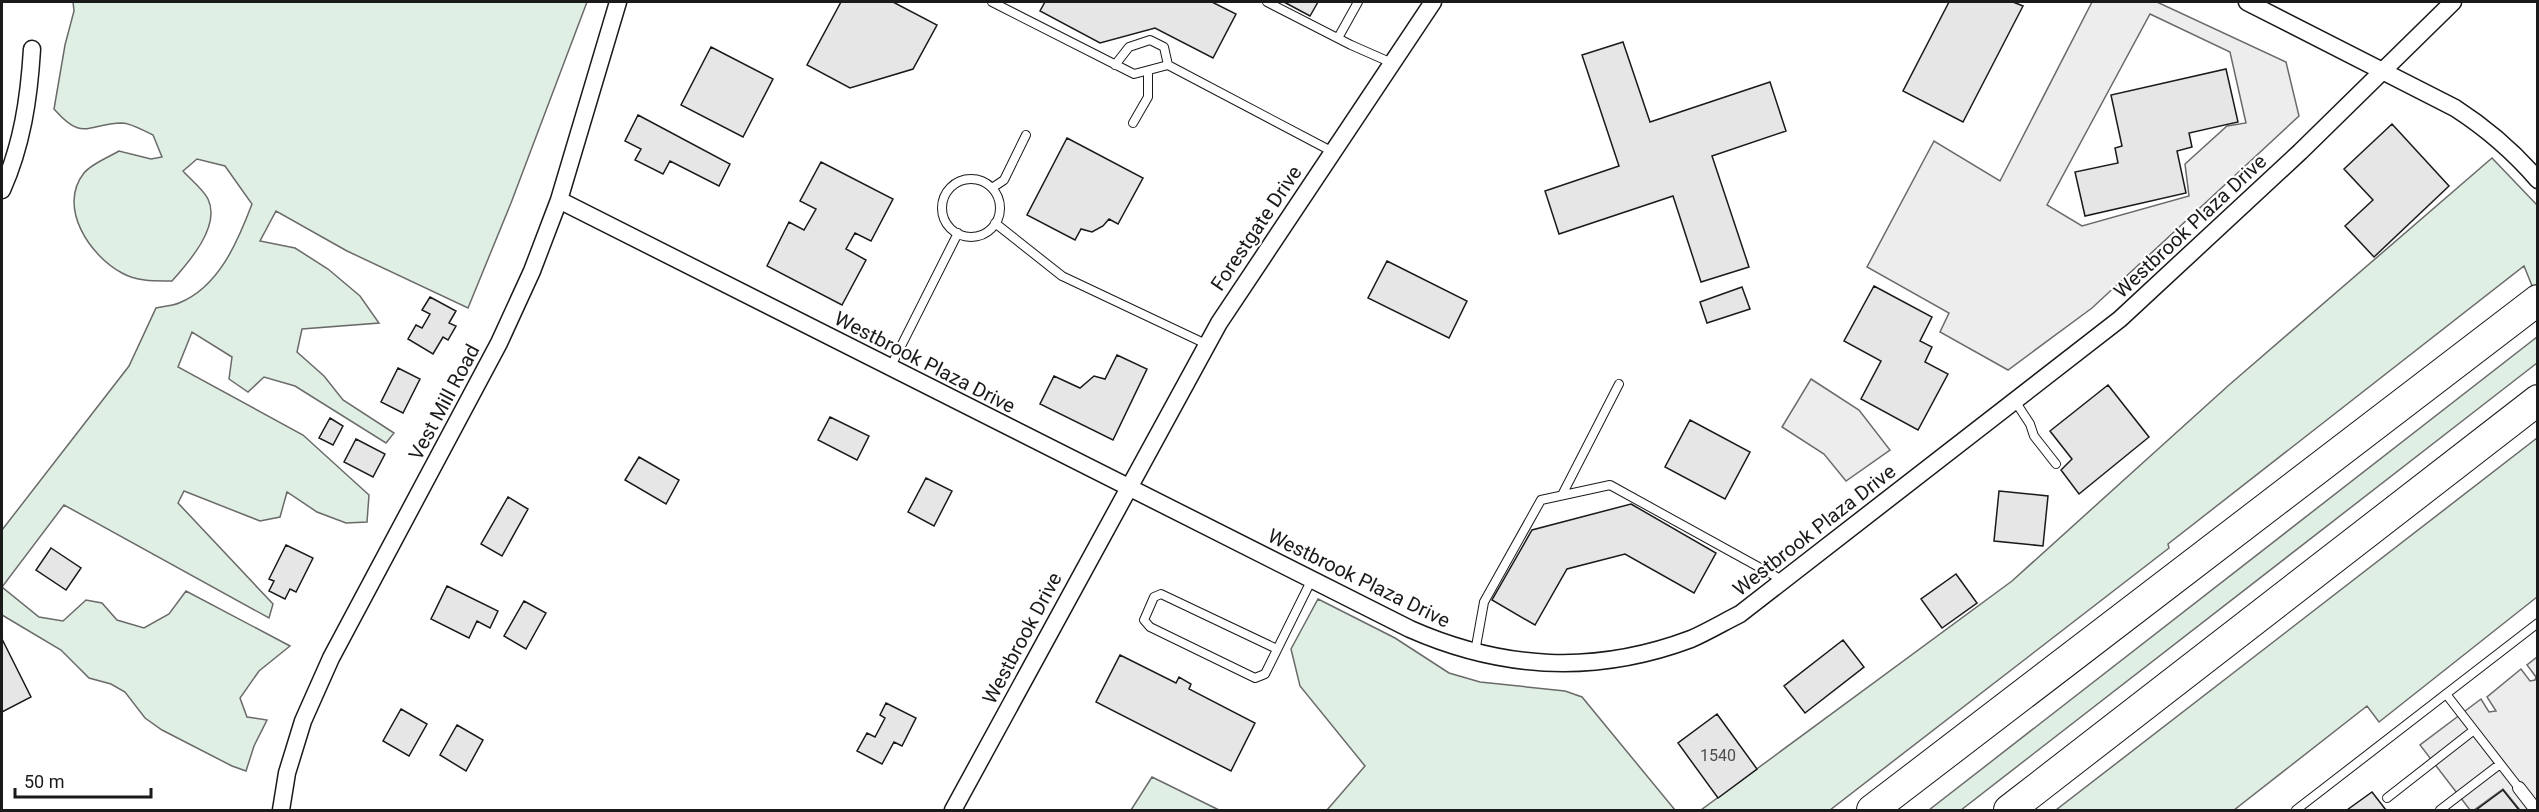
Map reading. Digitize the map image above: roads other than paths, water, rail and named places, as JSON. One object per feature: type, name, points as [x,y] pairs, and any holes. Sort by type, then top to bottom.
[{"type":"highway","points":[[1872,810],[2538,300]]},
{"type":"highway","points":[[2009,810],[2538,400]]},
{"type":"street","name":"Vest Mill Road","points":[[281,810],[287,773],[303,721],[331,658],[499,343],[532,271],[559,200],[618,2]]},
{"type":"street","name":"Forestgate Drive","points":[[1128,486],[1206,344],[1433,2]]},
{"type":"street","points":[[2247,2],[2455,108],[2505,145],[2538,180]]},
{"type":"street","name":"Westbrook Plaza Drive","points":[[559,200],[1410,629],[1446,645],[1500,659],[1558,664],[1610,660],[1659,650],[1692,638],[1740,614],[1784,582],[2120,319],[2301,152],[2453,2]]},
{"type":"street","points":[[2,190],[19,146],[28,102],[32,49]]},
{"type":"street","name":"Westbrook Drive","points":[[953,810],[1128,486]]},
{"type":"street","points":[[2519,788],[2536,810]]},
{"type":"lane","points":[[992,2],[1134,74],[1168,65],[1333,152]]},
{"type":"lane","points":[[1268,2],[1392,63]]},
{"type":"lane","points":[[1338,38],[1358,2]]},
{"type":"lane","points":[[1115,65],[1129,47],[1150,40],[1164,47],[1168,65]]},
{"type":"lane","points":[[1133,123],[1148,97],[1148,70]]},
{"type":"lane","points":[[992,188],[1004,180],[1026,135]]},
{"type":"lane","points":[[970,179],[979,180],[992,188],[999,199],[1000,208],[995,223],[986,233],[976,236],[958,233],[945,219],[943,201],[946,192],[953,185],[970,179]]},
{"type":"lane","points":[[995,223],[1062,276],[1206,344]]},
{"type":"lane","points":[[890,368],[958,233]]},
{"type":"lane","points":[[1562,495],[1619,384]]},
{"type":"lane","points":[[2014,400],[2030,424],[2034,436],[2056,464]]},
{"type":"lane","points":[[1475,652],[1484,602],[1541,500],[1562,495],[1610,485],[1784,582]]},
{"type":"lane","points":[[1277,649],[1161,594],[1154,597],[1144,620],[1150,627],[1255,678],[1265,674],[1312,579]]},
{"type":"lane","points":[[2296,810],[2538,623]]},
{"type":"lane","points":[[2446,694],[2519,788]]},
{"type":"lane","points":[[2387,798],[2474,730]]},
{"type":"lane","points":[[2440,810],[2500,764]]}]
